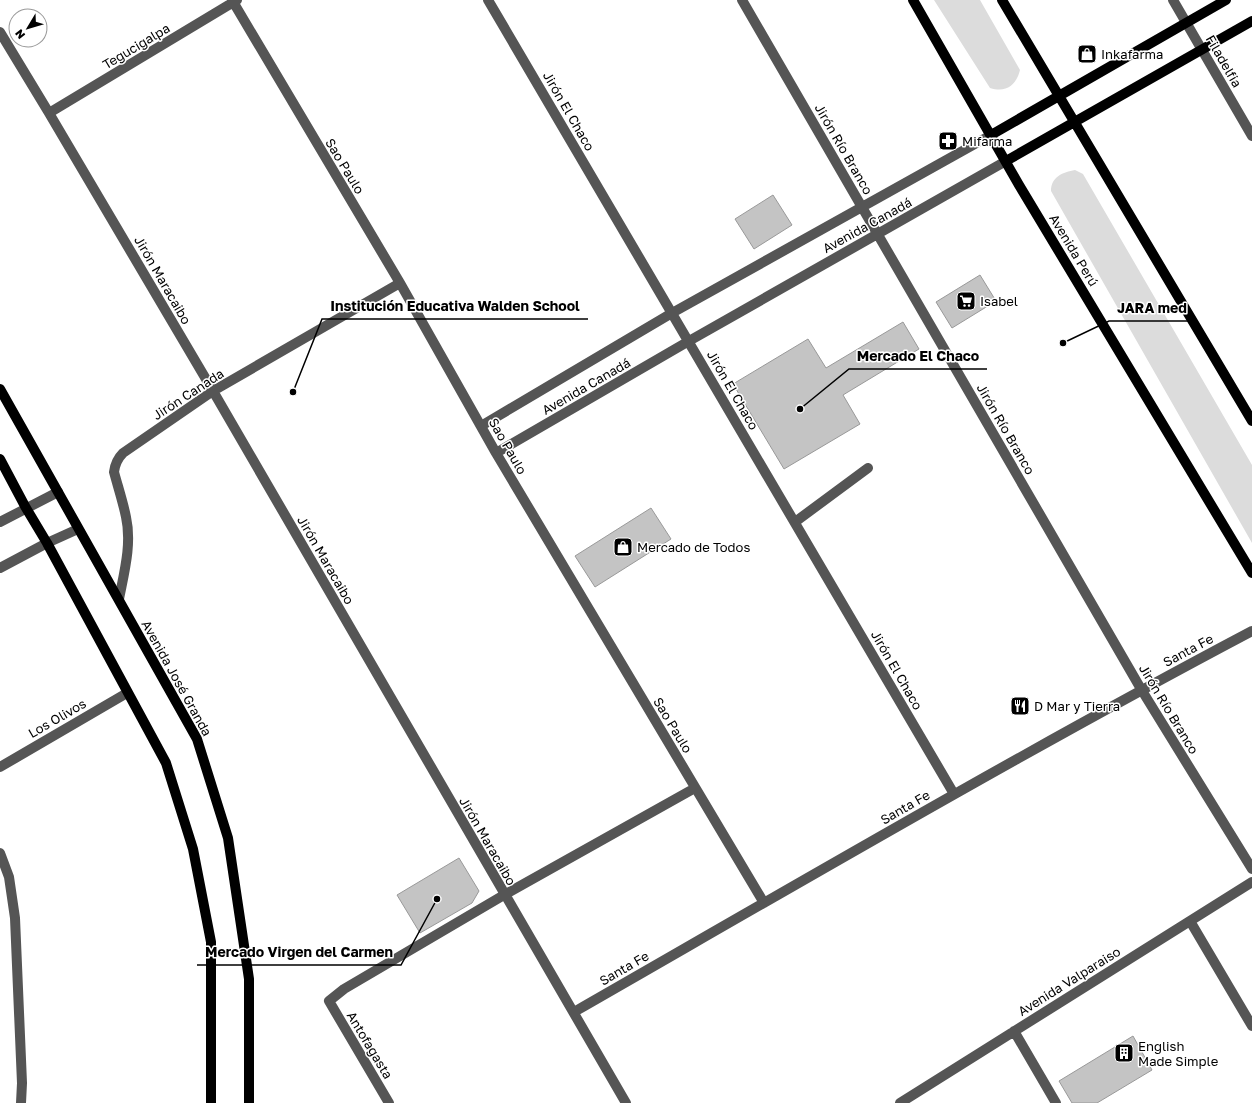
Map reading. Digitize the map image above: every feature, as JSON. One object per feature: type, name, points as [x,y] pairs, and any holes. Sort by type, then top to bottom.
[{"type":"main road","name":"Avenida Perú","points":[[913,0],[1006,161],[1252,573]]},
{"type":"main road","points":[[1002,0],[1252,421]]},
{"type":"main road","name":"Avenida Canadá","points":[[991,135],[1226,0]]},
{"type":"main road","name":"Avenida Canadá","points":[[1006,161],[1252,21]]},
{"type":"main road","name":"Avenida José Granda","points":[[0,389],[197,739],[228,838],[249,978],[249,1103]]},
{"type":"main road","points":[[0,459],[166,763],[194,856],[211,942],[211,1103]]},
{"type":"street","name":"Jirón El Chaco","points":[[488,0],[954,794]]},
{"type":"street","name":"Jirón Río Branco","points":[[742,0],[1141,689],[1252,869]]},
{"type":"street","name":"Filadelfia","points":[[1173,0],[1252,136]]},
{"type":"street","name":"Tegucigalpa","points":[[50,113],[234,1]]},
{"type":"street","name":"Sao Paulo","points":[[234,1],[400,283],[496,453],[764,903]]},
{"type":"street","name":"Jirón Maracaibo","points":[[0,32],[50,113],[213,391],[626,1103]]},
{"type":"street","name":"Avenida Canadá","points":[[481,426],[672,313],[991,135]]},
{"type":"street","name":"Avenida Canadá","points":[[496,453],[689,341],[1006,161]]},
{"type":"street","name":"Jirón Canada","points":[[119,599],[125,571],[128,534],[126,517],[114,472],[114,466],[123,453],[213,391],[400,283]]},
{"type":"street","points":[[795,522],[868,468]]},
{"type":"street","points":[[0,522],[58,492]]},
{"type":"street","points":[[0,568],[47,543],[78,529]]},
{"type":"street","name":"Santa Fe","points":[[574,1012],[954,794],[1141,689],[1252,631]]},
{"type":"street","name":"Los Olivos","points":[[0,767],[128,693]]},
{"type":"street","points":[[504,895],[695,788]]},
{"type":"street","points":[[0,853],[8,877],[15,918],[22,1082],[21,1103]]},
{"type":"street","name":"Avenida Valparaiso","points":[[900,1103],[1252,882]]},
{"type":"street","name":"Antofagasta","points":[[390,1103],[329,1001],[344,989],[504,895]]},
{"type":"street","points":[[1190,920],[1252,1026]]},
{"type":"street","points":[[1014,1031],[1056,1103]]},
{"type":"shaded area","points":[[934,0],[980,0],[1020,70],[1016,80],[1010,87],[1001,90],[990,88]]},
{"type":"shaded area","points":[[1075,170],[1083,174],[1252,465],[1252,543],[1051,191],[1053,182],[1058,176]]},
{"type":"building","points":[[773,195],[792,225],[754,249],[735,219]]},
{"type":"building","name":"Isabel","points":[[980,275],[996,301],[952,328],[936,302]]},
{"type":"building","points":[[903,322],[919,349],[843,395],[860,424],[784,469],[733,384],[808,339],[826,368]]},
{"type":"building","name":"Mercado de Todos","points":[[651,508],[671,539],[595,587],[575,556]]},
{"type":"building","points":[[459,858],[479,891],[472,903],[420,933],[397,895]]},
{"type":"building","name":"English Made Simple","points":[[1133,1036],[1152,1070],[1097,1103],[1072,1103],[1059,1081]]},
{"type":"place","name":"Inkafarma","points":[[1087,54]]},
{"type":"place","name":"Mifarma","points":[[948,141]]},
{"type":"place","name":"Isabel","points":[[966,301]]},
{"type":"place","name":"JARA med","points":[[1063,343]]},
{"type":"place","name":"Institución Educativa Walden School","points":[[293,392]]},
{"type":"place","name":"Mercado El Chaco","points":[[800,409]]},
{"type":"place","name":"Mercado de Todos","points":[[623,547]]},
{"type":"place","name":"D Mar y Tierra","points":[[1020,706]]},
{"type":"place","name":"Mercado Virgen del Carmen","points":[[437,899]]},
{"type":"place","name":"English Made Simple","points":[[1124,1053]]}]
